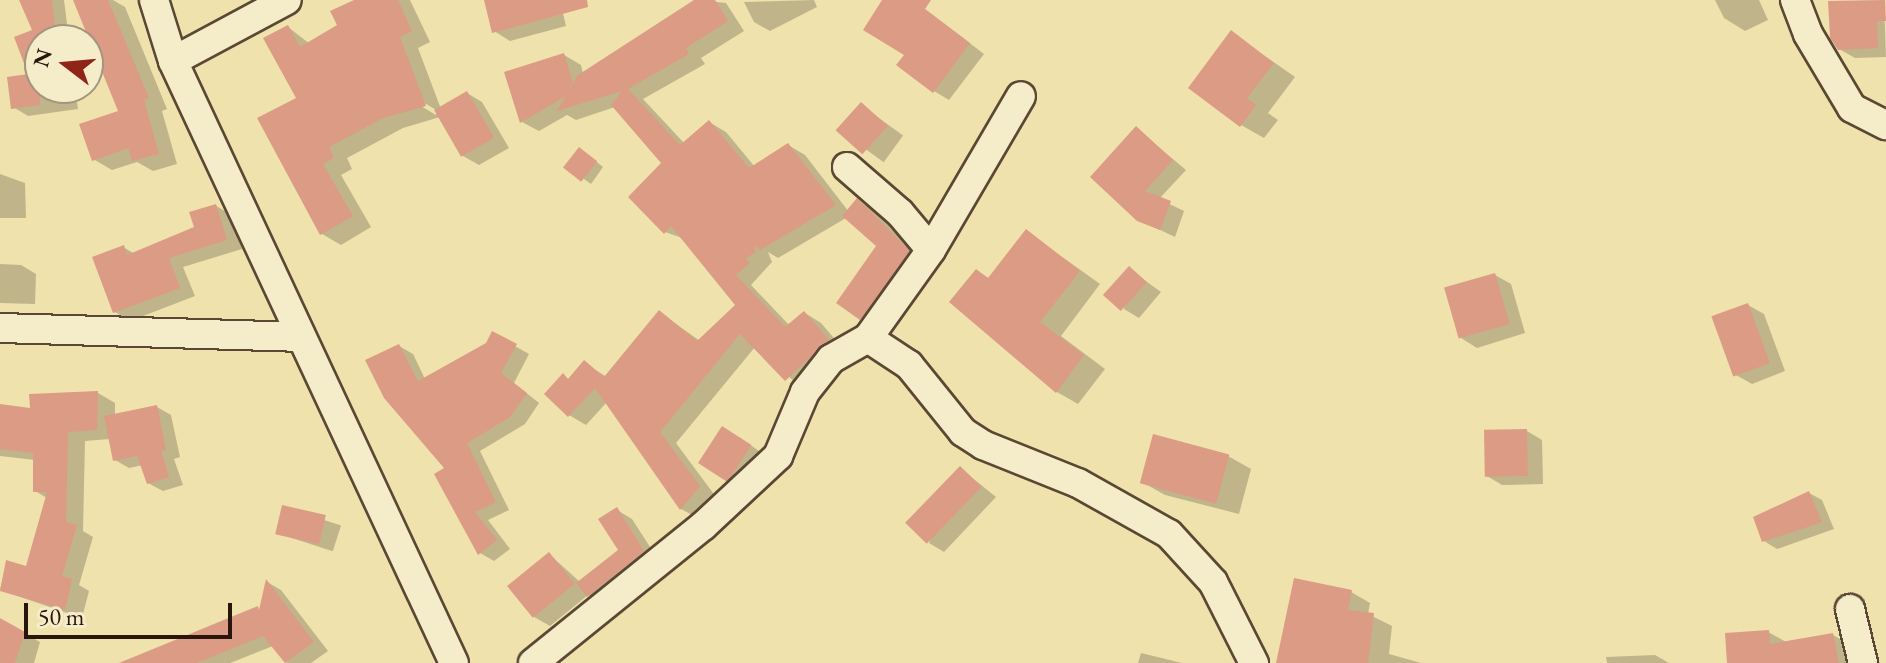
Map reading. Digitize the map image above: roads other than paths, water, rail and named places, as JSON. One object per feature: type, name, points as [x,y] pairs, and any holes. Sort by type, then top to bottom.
[{"type":"street","points":[[154,0],[173,61],[453,662]]},
{"type":"street","points":[[173,61],[287,0]]},
{"type":"street","points":[[1795,0],[1808,34],[1852,108],[1886,125]]},
{"type":"street","points":[[533,663],[692,535],[778,456],[805,392],[822,370],[854,342],[868,338],[931,250],[1021,96]]},
{"type":"street","points":[[847,167],[900,213],[931,250]]},
{"type":"street","points":[[0,328],[299,337]]},
{"type":"street","points":[[868,338],[909,365],[963,432],[983,445],[1078,483],[1169,534],[1213,582],[1254,663]]},
{"type":"street","points":[[1850,609],[1863,663]]}]
